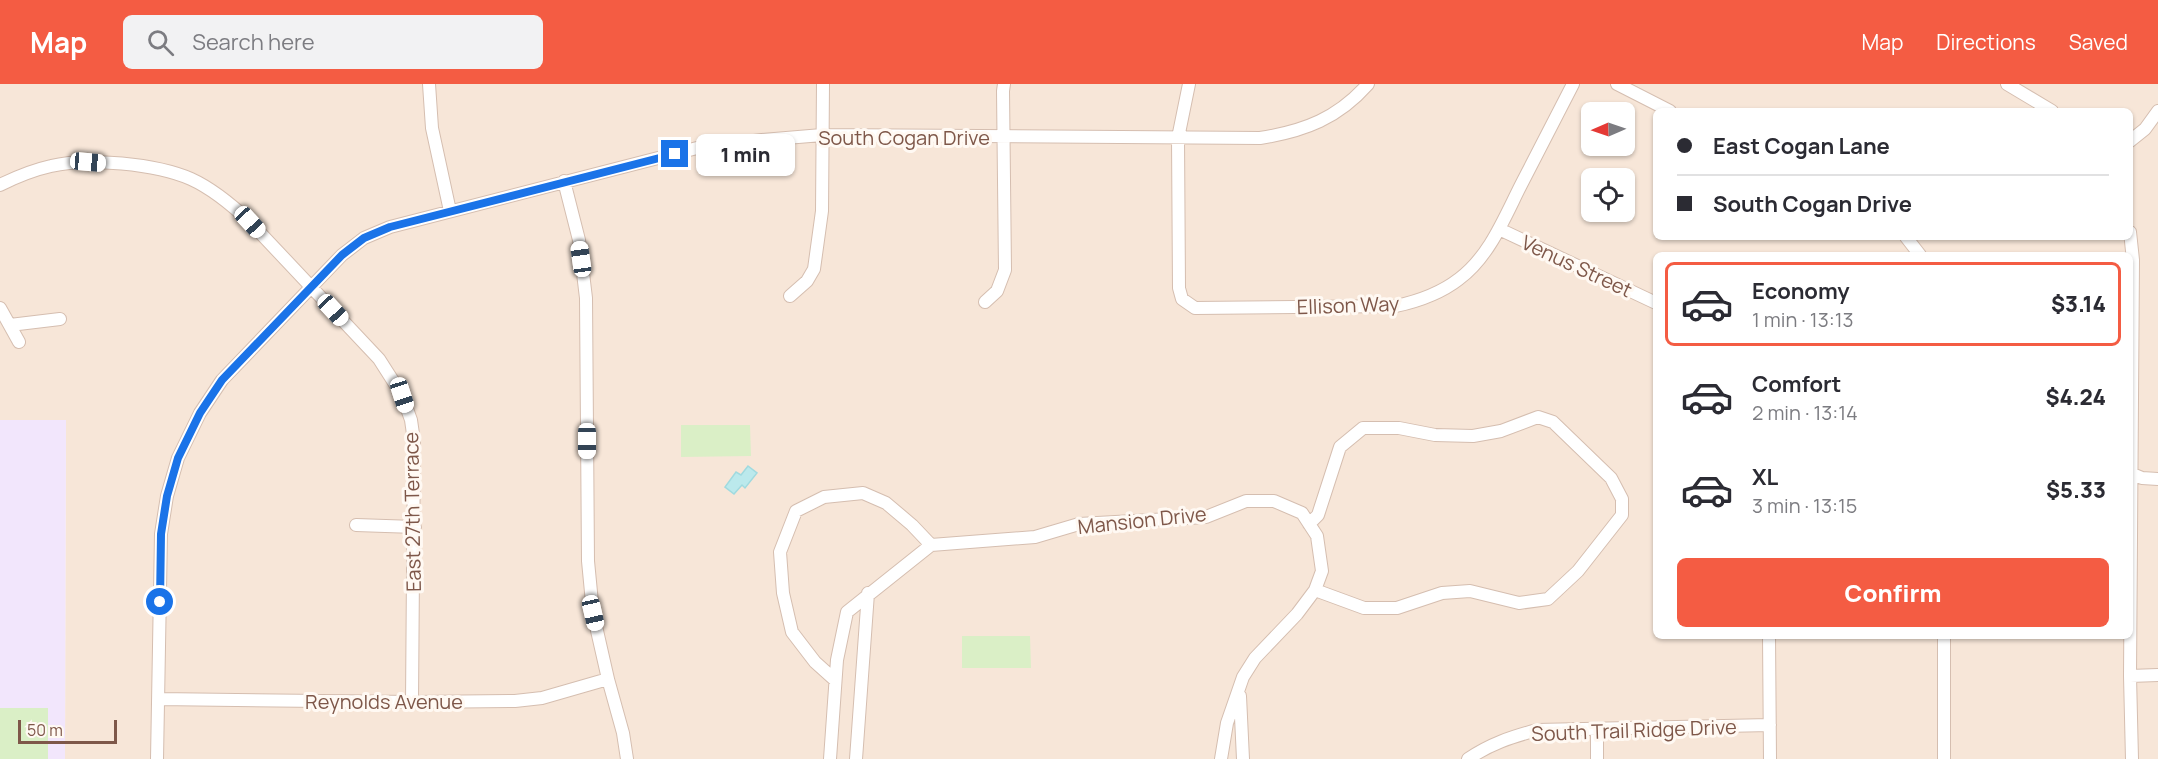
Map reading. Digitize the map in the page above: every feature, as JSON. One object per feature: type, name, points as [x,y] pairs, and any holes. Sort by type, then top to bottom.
[{"type":"street","points":[[429,84],[432,128],[450,211]]},
{"type":"street","points":[[790,296],[807,281],[814,269],[822,211],[823,84]]},
{"type":"street","points":[[985,302],[997,291],[1005,270],[1002,137],[1004,84]]},
{"type":"street","points":[[1178,138],[1189,84]]},
{"type":"street","name":"South Cogan Drive","points":[[157,759],[161,534],[167,496],[178,458],[200,413],[222,380],[310,286],[342,255],[364,238],[390,227],[697,148],[822,135],[1260,138],[1291,133],[1327,118],[1358,95],[1368,84]]},
{"type":"street","name":"Ellison Way","points":[[1178,138],[1179,288],[1182,299],[1196,308],[1396,306],[1436,293],[1460,278],[1480,259],[1499,229],[1573,84]]},
{"type":"street","points":[[1617,84],[1664,108]]},
{"type":"street","points":[[2007,84],[2047,108]]},
{"type":"street","points":[[2133,139],[2145,129],[2158,111]]},
{"type":"street","name":"East 27th Terrace","points":[[0,185],[18,176],[52,165],[88,162],[158,168],[191,179],[228,201],[379,358],[402,395],[411,420],[414,441],[412,702]]},
{"type":"street","points":[[564,181],[579,240],[586,298],[588,561],[593,613],[623,733],[627,759]]},
{"type":"street","name":"Venus Street","points":[[1499,229],[1653,302]]},
{"type":"street","points":[[1908,240],[1918,252]]},
{"type":"street","points":[[0,308],[19,342]]},
{"type":"street","points":[[10,325],[60,318]]},
{"type":"street","points":[[1221,759],[1227,723],[1243,677],[1255,658],[1297,614],[1315,590],[1322,571],[1317,536],[1309,524],[1318,515],[1340,447],[1363,428],[1399,428],[1435,435],[1473,436],[1501,431],[1538,417],[1552,423],[1611,478],[1622,499],[1622,516],[1578,571],[1548,599],[1519,603],[1470,591],[1442,593],[1397,608],[1364,608],[1315,590]]},
{"type":"street","points":[[2133,475],[2142,478],[2158,478]]},
{"type":"street","points":[[830,759],[837,660],[847,612],[931,545],[886,503],[863,494],[824,497],[796,511],[780,552],[783,593],[792,632],[814,662],[835,680]]},
{"type":"street","name":"Mansion Drive","points":[[931,545],[1035,537],[1079,524],[1206,517],[1246,501],[1274,501],[1302,513],[1309,524]]},
{"type":"street","points":[[356,525],[415,527]]},
{"type":"street","points":[[856,759],[868,593]]},
{"type":"street","points":[[1769,639],[1770,759]]},
{"type":"street","points":[[1944,639],[1944,759]]},
{"type":"street","points":[[2130,639],[2132,759]]},
{"type":"street","points":[[2130,676],[2158,675]]},
{"type":"street","points":[[1243,677],[1240,699],[1243,759]]},
{"type":"street","name":"Reynolds Avenue","points":[[158,699],[515,701],[542,698],[608,679]]},
{"type":"street","name":"South Trail Ridge Drive","points":[[1468,759],[1486,747],[1507,738],[1536,730],[1770,725]]},
{"type":"street","points":[[1596,759],[1597,729]]},
{"type":"shaded area","points":[[0,84],[2158,84],[2158,759],[65,759],[66,421],[0,420]]},
{"type":"shaded area","points":[[0,420],[66,420],[65,759],[0,759]]},
{"type":"green space","points":[[681,425],[750,425],[751,456],[681,457]]},
{"type":"green space","points":[[962,636],[1030,636],[1031,668],[962,668]]},
{"type":"green space","points":[[0,708],[48,708],[48,759],[0,759]]},
{"type":"water","points":[[748,466],[757,473],[745,488],[742,485],[734,494],[725,487],[736,472],[741,475]]},
{"type":"route","points":[[160,602],[161,534],[167,496],[178,458],[200,413],[222,380],[342,255],[364,238],[390,227],[675,154]]}]
